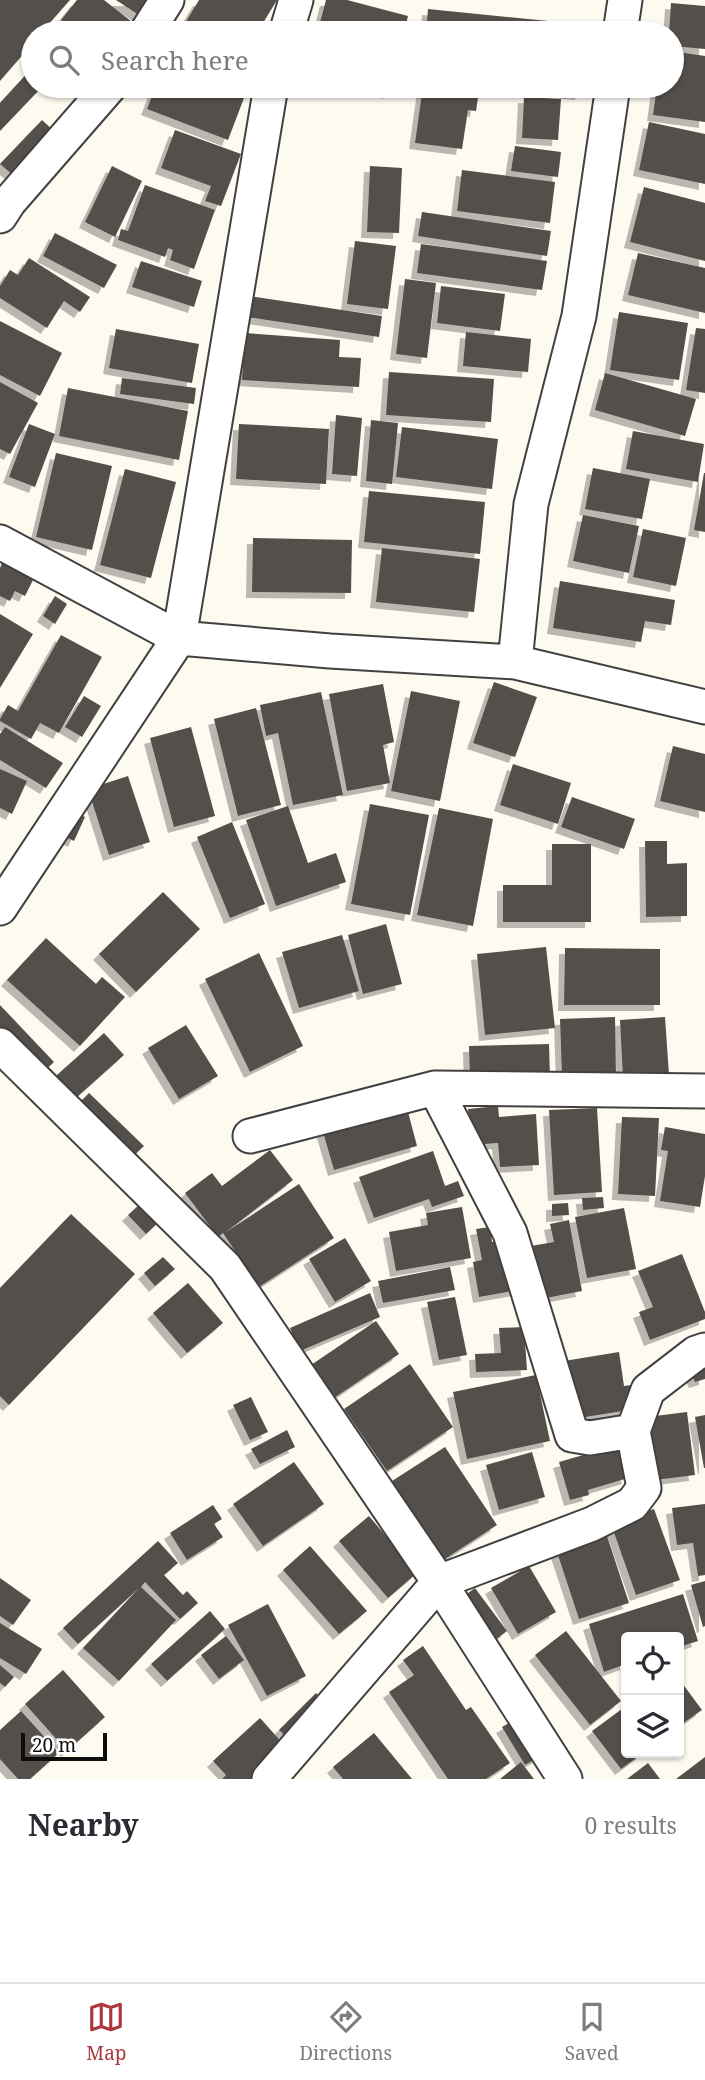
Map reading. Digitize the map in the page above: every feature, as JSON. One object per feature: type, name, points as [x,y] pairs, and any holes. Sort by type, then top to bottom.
[{"type":"street","points":[[154,21],[167,0]]},
{"type":"street","points":[[290,21],[296,0]]},
{"type":"street","points":[[622,21],[625,0]]},
{"type":"street","points":[[0,216],[9,202],[100,98]]},
{"type":"street","points":[[0,908],[179,638],[269,98]]},
{"type":"street","points":[[514,662],[531,504],[579,316],[610,98]]},
{"type":"street","points":[[0,542],[179,638],[330,651],[514,662],[705,707]]},
{"type":"street","points":[[0,1045],[225,1267],[439,1582],[565,1779]]},
{"type":"street","points":[[435,1088],[510,1233],[572,1435],[590,1438],[633,1432]]},
{"type":"street","points":[[250,1136],[435,1088],[705,1091]]},
{"type":"street","points":[[269,1779],[439,1582],[592,1524],[632,1504],[644,1488],[633,1432],[648,1390],[696,1353],[705,1350]]},
{"type":"building","points":[[0,0],[70,0],[52,21],[21,21],[21,57],[0,81]]},
{"type":"building","points":[[77,0],[104,0],[131,21],[62,21]]},
{"type":"building","points":[[116,0],[162,0],[148,21]]},
{"type":"building","points":[[199,0],[277,0],[264,21],[186,21]]},
{"type":"building","points":[[326,0],[347,0],[408,16],[407,21],[320,21]]},
{"type":"building","points":[[671,3],[705,6],[705,49],[684,47],[684,21],[670,21]]},
{"type":"building","points":[[428,9],[548,21],[427,21]]},
{"type":"building","points":[[684,53],[705,56],[705,122],[653,115],[655,98],[684,98]]},
{"type":"building","points":[[21,80],[21,98],[32,98],[0,131],[0,103]]},
{"type":"building","points":[[151,98],[244,98],[228,140],[147,109]]},
{"type":"building","points":[[421,98],[478,98],[476,111],[468,110],[462,149],[415,143]]},
{"type":"building","points":[[524,98],[561,99],[558,140],[522,138]]},
{"type":"building","points":[[42,120],[54,131],[13,175],[0,164]]},
{"type":"building","points":[[649,122],[705,134],[705,184],[639,170]]},
{"type":"building","points":[[175,130],[241,154],[221,206],[205,201],[211,186],[161,168]]},
{"type":"building","points":[[515,146],[561,152],[558,177],[511,171]]},
{"type":"building","points":[[112,166],[142,181],[115,237],[85,222]]},
{"type":"building","points":[[370,166],[402,168],[399,233],[367,232]]},
{"type":"building","points":[[462,170],[555,182],[550,223],[457,211]]},
{"type":"building","points":[[145,185],[215,210],[194,269],[170,260],[173,250],[168,248],[165,257],[118,240],[121,229],[128,231]]},
{"type":"building","points":[[644,187],[705,203],[705,261],[630,242]]},
{"type":"building","points":[[422,212],[551,231],[547,256],[418,236]]},
{"type":"building","points":[[55,233],[117,265],[104,288],[43,256]]},
{"type":"building","points":[[355,241],[396,246],[388,309],[347,304]]},
{"type":"building","points":[[421,244],[547,261],[542,290],[417,273]]},
{"type":"building","points":[[638,253],[705,268],[705,313],[628,295]]},
{"type":"building","points":[[29,258],[90,297],[80,312],[64,301],[47,328],[0,298],[0,286],[10,270],[18,275]]},
{"type":"building","points":[[141,261],[202,281],[194,307],[132,287]]},
{"type":"building","points":[[405,279],[436,283],[427,358],[396,354]]},
{"type":"building","points":[[441,286],[505,294],[500,331],[437,323]]},
{"type":"building","points":[[243,295],[382,316],[379,337],[240,316]]},
{"type":"building","points":[[619,312],[688,323],[679,380],[610,370]]},
{"type":"building","points":[[0,321],[62,353],[40,396],[0,375]]},
{"type":"building","points":[[696,328],[705,329],[705,393],[686,390]]},
{"type":"building","points":[[116,329],[199,344],[192,383],[109,368]]},
{"type":"building","points":[[466,332],[531,339],[528,372],[463,366]]},
{"type":"building","points":[[245,333],[340,340],[339,357],[361,358],[359,387],[242,380]]},
{"type":"building","points":[[389,372],[494,379],[491,422],[386,415]]},
{"type":"building","points":[[605,373],[696,399],[685,436],[595,410]]},
{"type":"building","points":[[122,378],[196,388],[194,404],[120,394]]},
{"type":"building","points":[[0,382],[38,403],[10,454],[0,449]]},
{"type":"building","points":[[68,388],[188,411],[179,460],[59,436]]},
{"type":"building","points":[[336,415],[362,418],[357,476],[332,474]]},
{"type":"building","points":[[371,420],[398,423],[392,484],[366,481]]},
{"type":"building","points":[[29,424],[55,434],[35,487],[9,477]]},
{"type":"building","points":[[239,424],[329,429],[326,484],[236,479]]},
{"type":"building","points":[[402,427],[498,439],[492,489],[396,477]]},
{"type":"building","points":[[633,431],[704,444],[698,482],[626,469]]},
{"type":"building","points":[[56,453],[112,466],[92,550],[36,537]]},
{"type":"building","points":[[593,468],[650,479],[642,519],[585,509]]},
{"type":"building","points":[[125,469],[176,482],[151,578],[100,565]]},
{"type":"building","points":[[705,473],[705,532],[694,530]]},
{"type":"building","points":[[369,491],[485,502],[480,554],[364,542]]},
{"type":"building","points":[[583,515],[639,526],[629,573],[573,561]]},
{"type":"building","points":[[643,529],[686,538],[676,586],[633,577]]},
{"type":"building","points":[[253,538],[352,540],[351,593],[252,592]]},
{"type":"building","points":[[382,548],[480,559],[474,612],[376,602]]},
{"type":"building","points":[[2,563],[34,578],[25,596],[15,591],[10,601],[0,596]]},
{"type":"building","points":[[560,581],[675,600],[671,625],[645,621],[641,642],[553,628]]},
{"type":"building","points":[[55,596],[67,604],[55,624],[43,616]]},
{"type":"building","points":[[0,614],[33,634],[0,688]]},
{"type":"building","points":[[61,635],[102,657],[59,733],[40,723],[31,739],[0,719],[8,705],[18,711]]},
{"type":"building","points":[[494,682],[537,697],[515,757],[473,743]]},
{"type":"building","points":[[383,684],[394,742],[383,745],[390,783],[347,791],[329,694]]},
{"type":"building","points":[[411,691],[460,701],[440,801],[391,791]]},
{"type":"building","points":[[321,692],[343,795],[293,805],[278,733],[266,736],[260,705]]},
{"type":"building","points":[[84,696],[101,706],[82,737],[65,727]]},
{"type":"building","points":[[256,708],[281,805],[238,816],[214,719]]},
{"type":"building","points":[[5,727],[63,763],[46,788],[0,760],[0,734]]},
{"type":"building","points":[[191,727],[215,816],[174,827],[150,738]]},
{"type":"building","points":[[673,746],[705,754],[705,812],[660,801]]},
{"type":"building","points":[[513,764],[571,783],[558,824],[500,805]]},
{"type":"building","points":[[0,769],[27,781],[12,814],[0,808]]},
{"type":"building","points":[[128,776],[150,842],[109,855],[88,789]]},
{"type":"building","points":[[572,797],[635,819],[624,849],[561,827]]},
{"type":"building","points":[[370,804],[429,815],[410,915],[351,904]]},
{"type":"building","points":[[288,806],[308,863],[336,853],[346,882],[276,906],[246,820]]},
{"type":"building","points":[[439,808],[493,819],[473,926],[417,915]]},
{"type":"building","points":[[73,811],[85,817],[74,841],[62,835]]},
{"type":"building","points":[[232,822],[265,904],[230,918],[197,837]]},
{"type":"building","points":[[645,841],[667,841],[667,864],[687,863],[687,916],[646,917]]},
{"type":"building","points":[[552,844],[591,844],[591,922],[503,922],[503,885],[552,885]]},
{"type":"building","points":[[163,892],[200,929],[136,992],[99,954]]},
{"type":"building","points":[[386,924],[402,984],[363,994],[348,935]]},
{"type":"building","points":[[342,935],[359,991],[299,1008],[282,952]]},
{"type":"building","points":[[46,938],[96,984],[102,977],[125,997],[80,1046],[7,980]]},
{"type":"building","points":[[546,947],[555,1028],[485,1035],[477,954]]},
{"type":"building","points":[[565,948],[660,949],[660,1005],[564,1005]]},
{"type":"building","points":[[259,953],[303,1046],[250,1072],[205,979]]},
{"type":"building","points":[[0,1005],[54,1062],[38,1077],[0,1036]]},
{"type":"building","points":[[615,1017],[616,1075],[562,1076],[560,1019]]},
{"type":"building","points":[[665,1017],[669,1075],[623,1078],[620,1020]]},
{"type":"building","points":[[186,1025],[218,1076],[179,1099],[148,1048]]},
{"type":"building","points":[[104,1033],[124,1055],[68,1105],[48,1083]]},
{"type":"building","points":[[549,1044],[550,1078],[470,1080],[469,1046]]},
{"type":"building","points":[[89,1093],[144,1146],[128,1161],[74,1108]]},
{"type":"building","points":[[498,1106],[499,1117],[536,1114],[539,1165],[500,1167],[498,1143],[471,1145],[468,1109]]},
{"type":"building","points":[[407,1108],[417,1146],[334,1170],[323,1132]]},
{"type":"building","points":[[597,1108],[602,1192],[554,1195],[549,1110]]},
{"type":"building","points":[[622,1117],[659,1118],[655,1196],[618,1194]]},
{"type":"building","points":[[665,1127],[705,1134],[705,1176],[700,1207],[660,1201],[668,1151],[661,1150]]},
{"type":"building","points":[[270,1150],[293,1180],[226,1232],[299,1184],[334,1238],[259,1287],[223,1233],[218,1237],[185,1193],[212,1173],[222,1186]]},
{"type":"building","points":[[433,1151],[445,1186],[458,1181],[464,1196],[432,1207],[429,1199],[374,1218],[359,1177]]},
{"type":"building","points":[[603,1197],[604,1208],[583,1210],[582,1198]]},
{"type":"building","points":[[568,1203],[569,1215],[552,1216],[552,1204]]},
{"type":"building","points":[[140,1204],[158,1223],[146,1234],[128,1215]]},
{"type":"building","points":[[462,1207],[471,1258],[396,1271],[389,1232],[428,1225],[426,1213]]},
{"type":"building","points":[[624,1208],[636,1269],[587,1278],[575,1217]]},
{"type":"building","points":[[71,1214],[135,1274],[9,1405],[0,1396],[0,1288]]},
{"type":"building","points":[[569,1220],[582,1291],[541,1299],[531,1246],[554,1242],[550,1224]]},
{"type":"building","points":[[490,1227],[492,1242],[510,1239],[518,1290],[479,1297],[473,1262],[482,1260],[476,1229]]},
{"type":"building","points":[[345,1238],[371,1281],[335,1302],[309,1259]]},
{"type":"building","points":[[682,1254],[705,1312],[705,1319],[650,1340],[639,1312],[653,1307],[638,1271]]},
{"type":"building","points":[[163,1257],[175,1269],[155,1286],[144,1273]]},
{"type":"building","points":[[450,1267],[455,1290],[383,1303],[378,1281]]},
{"type":"building","points":[[188,1283],[223,1323],[187,1353],[153,1313]]},
{"type":"building","points":[[370,1293],[380,1317],[300,1351],[290,1328]]},
{"type":"building","points":[[455,1297],[467,1355],[439,1360],[427,1302]]},
{"type":"building","points":[[376,1321],[399,1354],[334,1398],[311,1365]]},
{"type":"building","points":[[524,1327],[527,1370],[476,1372],[475,1354],[501,1353],[499,1328]]},
{"type":"building","points":[[619,1352],[624,1386],[631,1385],[635,1409],[573,1419],[564,1361]]},
{"type":"building","points":[[410,1364],[453,1427],[387,1471],[344,1409]]},
{"type":"building","points":[[705,1368],[705,1379],[695,1382],[691,1373]]},
{"type":"building","points":[[536,1375],[550,1441],[467,1459],[453,1392]]},
{"type":"building","points":[[251,1397],[268,1432],[250,1440],[233,1405]]},
{"type":"building","points":[[687,1412],[695,1475],[655,1480],[647,1417]]},
{"type":"building","points":[[705,1415],[705,1468],[704,1468],[695,1417]]},
{"type":"building","points":[[287,1430],[295,1447],[260,1464],[251,1449]]},
{"type":"building","points":[[618,1441],[628,1478],[588,1490],[589,1495],[570,1500],[559,1462],[611,1447]]},
{"type":"building","points":[[445,1447],[497,1525],[445,1559],[392,1481]]},
{"type":"building","points":[[532,1452],[545,1497],[499,1510],[486,1465]]},
{"type":"building","points":[[294,1462],[324,1504],[263,1546],[233,1504]]},
{"type":"building","points":[[705,1504],[705,1575],[698,1576],[693,1543],[677,1545],[672,1508]]},
{"type":"building","points":[[213,1505],[222,1519],[214,1524],[223,1537],[187,1560],[170,1533]]},
{"type":"building","points":[[654,1509],[680,1580],[636,1595],[611,1524]]},
{"type":"building","points":[[369,1516],[417,1573],[388,1598],[339,1541]]},
{"type":"building","points":[[607,1536],[629,1603],[579,1619],[557,1552]]},
{"type":"building","points":[[158,1541],[178,1563],[164,1575],[183,1595],[187,1591],[198,1603],[180,1619],[145,1582],[141,1587],[176,1620],[119,1681],[83,1648],[139,1588],[78,1644],[63,1628]]},
{"type":"building","points":[[310,1546],[367,1611],[339,1634],[283,1570]]},
{"type":"building","points":[[529,1566],[556,1612],[518,1634],[491,1588]]},
{"type":"building","points":[[0,1578],[31,1600],[13,1625],[0,1616]]},
{"type":"building","points":[[705,1581],[705,1626],[703,1627],[691,1585]]},
{"type":"building","points":[[475,1588],[507,1631],[490,1644],[457,1601]]},
{"type":"building","points":[[683,1594],[698,1641],[684,1645],[684,1632],[621,1632],[621,1666],[604,1672],[589,1624]]},
{"type":"building","points":[[268,1604],[306,1676],[267,1696],[228,1625]]},
{"type":"building","points":[[210,1611],[225,1629],[167,1681],[151,1664]]},
{"type":"building","points":[[0,1623],[42,1649],[26,1674],[0,1658]]},
{"type":"building","points":[[566,1631],[621,1701],[590,1725],[535,1655]]},
{"type":"building","points":[[226,1636],[244,1660],[219,1679],[201,1655]]},
{"type":"building","points":[[423,1646],[466,1710],[471,1707],[510,1763],[486,1779],[448,1779],[389,1692],[414,1675],[403,1660]]},
{"type":"building","points":[[0,1665],[14,1677],[5,1687],[0,1683]]},
{"type":"building","points":[[63,1670],[105,1717],[67,1751],[25,1704]]},
{"type":"building","points":[[684,1686],[702,1710],[684,1723]]},
{"type":"building","points":[[316,1693],[330,1707],[293,1743],[279,1730]]},
{"type":"building","points":[[621,1710],[621,1758],[636,1758],[621,1769],[592,1731]]},
{"type":"building","points":[[21,1711],[59,1753],[30,1779],[18,1779],[0,1759],[0,1730]]},
{"type":"building","points":[[260,1718],[286,1747],[251,1779],[222,1779],[226,1775],[213,1761]]},
{"type":"building","points":[[516,1719],[539,1757],[525,1765],[502,1727]]},
{"type":"building","points":[[374,1733],[412,1779],[343,1779],[333,1767]]},
{"type":"building","points":[[705,1757],[705,1779],[676,1779]]},
{"type":"building","points":[[521,1762],[534,1779],[500,1779]]},
{"type":"building","points":[[648,1763],[660,1779],[627,1779]]}]
